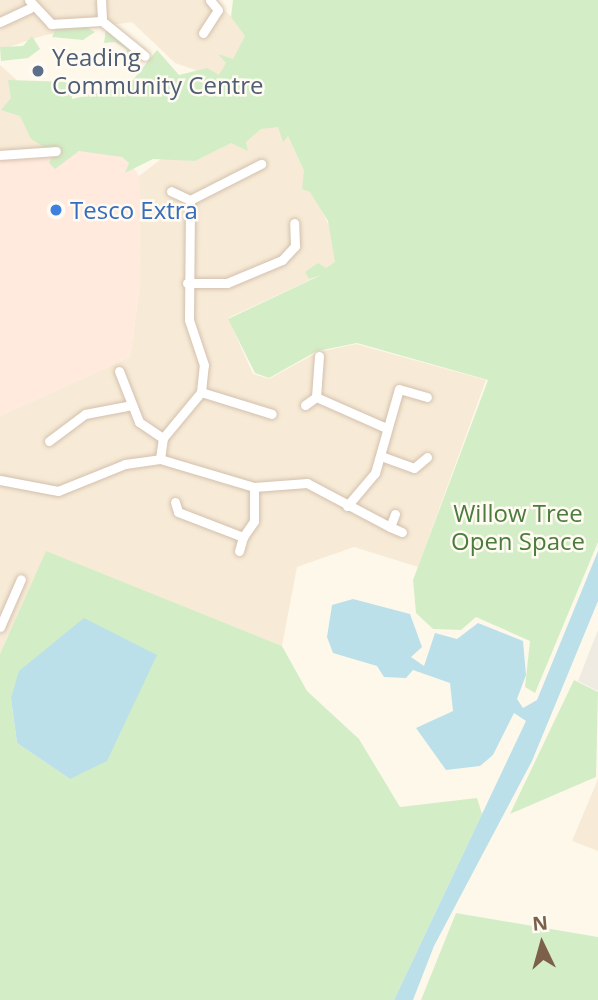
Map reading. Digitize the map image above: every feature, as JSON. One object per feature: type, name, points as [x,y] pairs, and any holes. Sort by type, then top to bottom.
[{"type":"street","points":[[101,0],[102,21]]},
{"type":"street","points":[[203,33],[218,10],[210,0]]},
{"type":"street","points":[[0,22],[29,4],[59,26],[102,21],[145,56]]},
{"type":"street","points":[[0,155],[56,151]]},
{"type":"street","points":[[190,200],[261,164]]},
{"type":"street","points":[[171,191],[190,200]]},
{"type":"street","points":[[160,459],[163,438],[201,392],[204,365],[189,320],[187,283],[190,200]]},
{"type":"street","points":[[187,283],[227,283],[264,270],[300,249],[294,223]]},
{"type":"street","points":[[305,405],[316,397],[319,356]]},
{"type":"street","points":[[120,371],[139,422],[163,438]]},
{"type":"street","points":[[348,506],[381,456],[384,427],[395,387],[427,397]]},
{"type":"street","points":[[201,392],[272,414]]},
{"type":"street","points":[[316,397],[384,427]]},
{"type":"street","points":[[48,441],[85,414],[132,405]]},
{"type":"street","points":[[381,456],[414,472],[427,457]]},
{"type":"street","points":[[0,480],[58,491],[125,464],[160,459],[254,487],[307,483],[401,532]]},
{"type":"street","points":[[239,551],[243,537],[254,521],[254,487]]},
{"type":"street","points":[[175,511],[243,537]]},
{"type":"street","points":[[390,527],[396,514]]},
{"type":"street","points":[[0,627],[21,579]]},
{"type":"shaded area","points":[[0,0],[214,0],[251,36],[218,78],[175,63],[132,22],[45,35],[0,50]]},
{"type":"shaded area","points":[[0,65],[54,113],[73,153],[0,158]]},
{"type":"shaded area","points":[[282,123],[346,263],[228,318],[253,374],[269,379],[318,352],[356,344],[486,380],[418,567],[354,547],[297,567],[282,646],[46,552],[0,654],[0,416],[130,357],[140,284],[139,176],[165,156]]},
{"type":"shaded area","points":[[96,150],[127,157],[139,176],[140,284],[130,357],[0,416],[0,158]]},
{"type":"shaded area","points":[[598,630],[598,691],[578,681]]},
{"type":"shaded area","points":[[598,779],[598,851],[572,841]]},
{"type":"green space","name":"Willow Tree Open Space","points":[[233,0],[598,0],[598,542],[535,693],[525,687],[530,641],[476,617],[461,630],[433,629],[416,613],[413,580],[488,380],[357,343],[317,351],[269,378],[255,373],[228,319],[321,275],[309,279],[305,272],[318,263],[326,268],[335,262],[328,221],[310,192],[302,189],[304,171],[288,136],[283,142],[278,127],[261,129],[246,142],[248,151],[231,143],[195,161],[153,159],[125,173],[129,163],[122,157],[79,151],[55,169],[49,163],[54,153],[31,139],[20,116],[1,110],[11,98],[8,80],[71,82],[72,99],[122,87],[130,94],[128,86],[157,50],[179,75],[207,68],[219,75],[226,63],[218,54],[233,59],[245,36],[231,17]]},
{"type":"green space","points":[[84,26],[95,32],[83,40],[52,37],[56,29]]},
{"type":"green space","points":[[106,29],[136,55],[136,62],[131,64],[126,49],[115,42],[104,43]]},
{"type":"green space","points":[[32,36],[40,49],[28,58],[1,61],[0,47],[23,46]]},
{"type":"green space","points":[[46,551],[282,646],[307,691],[359,739],[400,807],[477,798],[482,814],[394,1000],[0,1000],[0,654]],"holes":[[[11,698],[70,779],[17,743]]]},
{"type":"green space","points":[[574,680],[598,692],[596,777],[510,814]]},
{"type":"green space","points":[[456,913],[598,937],[598,1000],[421,1000]]},
{"type":"water","points":[[598,551],[598,601],[532,761],[434,946],[413,1000],[394,1000],[526,721],[514,713],[493,755],[480,766],[446,770],[416,728],[453,711],[450,683],[413,670],[406,678],[384,677],[377,666],[333,653],[327,637],[332,605],[353,599],[410,614],[422,647],[411,657],[424,666],[435,633],[457,639],[478,623],[523,641],[526,675],[517,699],[523,708],[537,700]]},
{"type":"water","points":[[84,618],[157,655],[107,761],[70,779],[17,743],[11,698],[19,671]]},
{"type":"place","name":"Yeading Community Centre","points":[[38,71]]},
{"type":"place","name":"Tesco Extra","points":[[56,210]]}]
